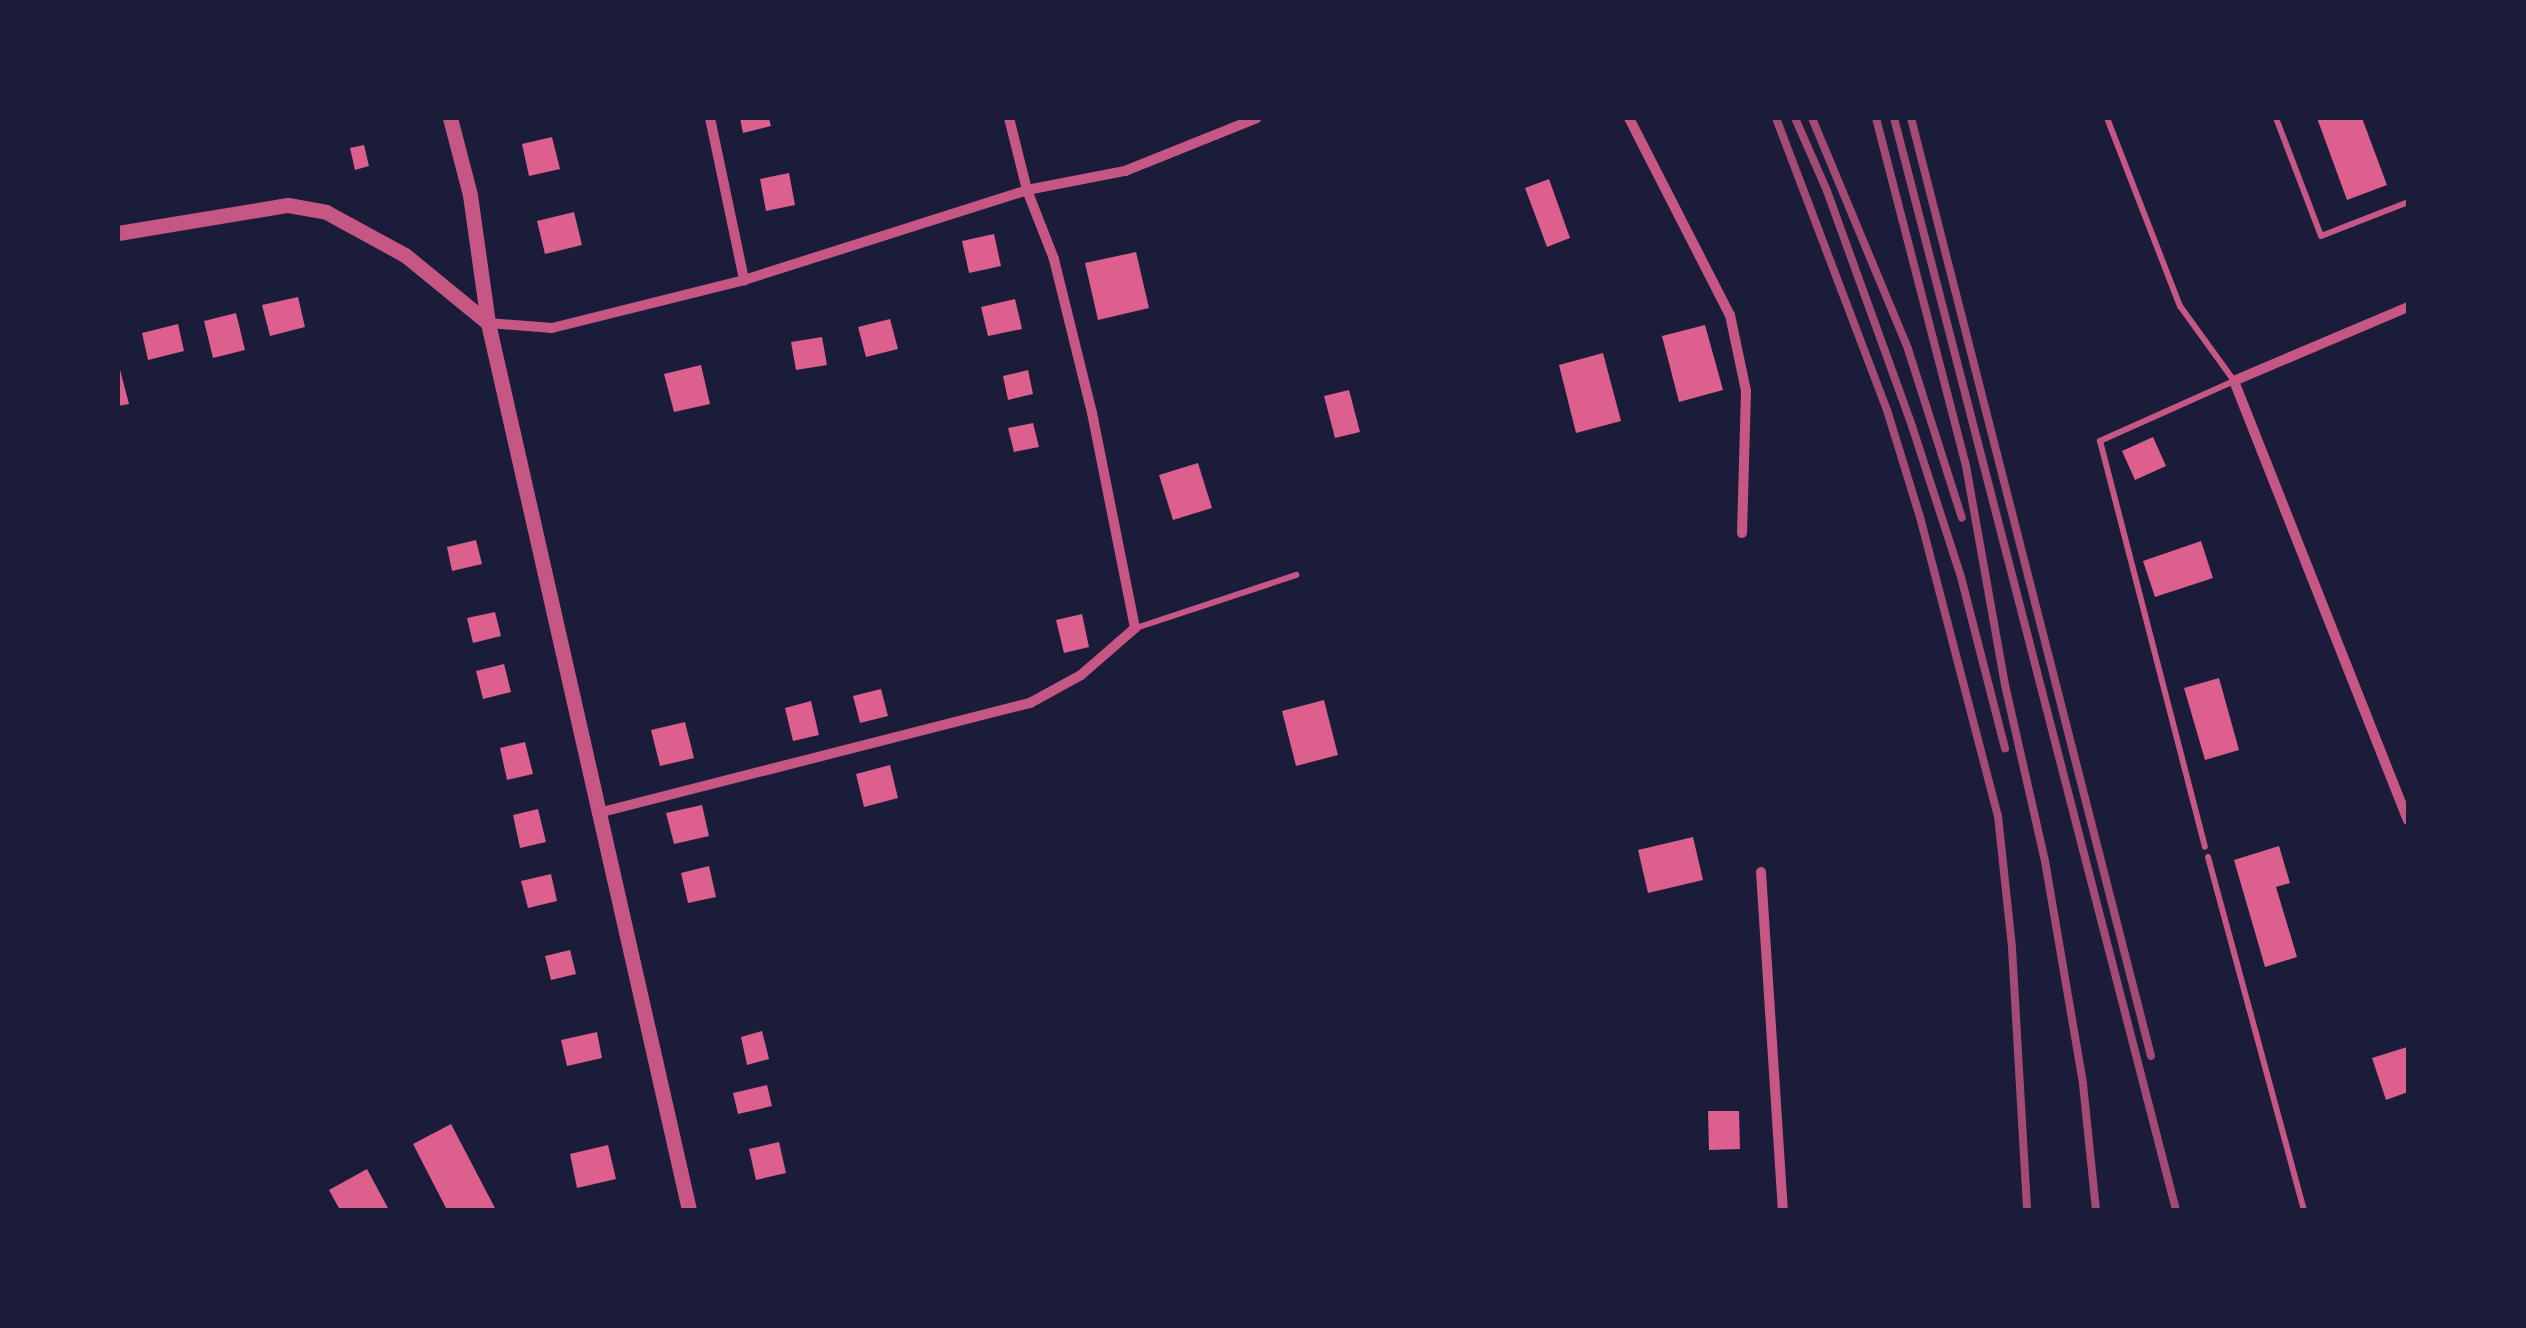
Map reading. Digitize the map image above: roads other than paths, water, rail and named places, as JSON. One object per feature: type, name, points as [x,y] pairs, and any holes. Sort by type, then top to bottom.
[{"type":"street","points":[[450,118],[470,194],[488,324],[602,812],[689,1210]]},
{"type":"street","points":[[710,118],[744,280]]},
{"type":"street","points":[[602,812],[1030,703],[1081,675],[1135,628],[1092,413],[1054,259],[1026,190],[1010,118]]},
{"type":"street","points":[[118,233],[288,204],[326,212],[405,256],[488,324],[552,328],[744,280],[1026,190],[1125,171],[1256,118]]},
{"type":"street","points":[[1629,118],[1730,315],[1746,392],[1742,533]]},
{"type":"street","points":[[2408,307],[2234,382],[2408,820]]},
{"type":"street","points":[[1761,872],[1783,1210]]},
{"type":"lane","points":[[2107,118],[2180,306],[2234,382],[2100,441],[2205,848]]},
{"type":"lane","points":[[2276,118],[2321,236],[2408,202]]},
{"type":"lane","points":[[1135,628],[1296,574]]},
{"type":"lane","points":[[2208,857],[2304,1210]]},
{"type":"railway","points":[[1776,118],[1887,410],[1920,517],[1998,816],[2012,948],[2027,1210]]},
{"type":"railway","points":[[1795,118],[1827,191],[1912,426],[1961,577],[2005,748]]},
{"type":"railway","points":[[1812,118],[1908,349],[1962,518]]},
{"type":"railway","points":[[1876,118],[1966,466],[2005,685],[2045,861],[2083,1084],[2096,1210]]},
{"type":"railway","points":[[1894,118],[2176,1210]]},
{"type":"railway","points":[[1911,118],[2151,1056]]}]
